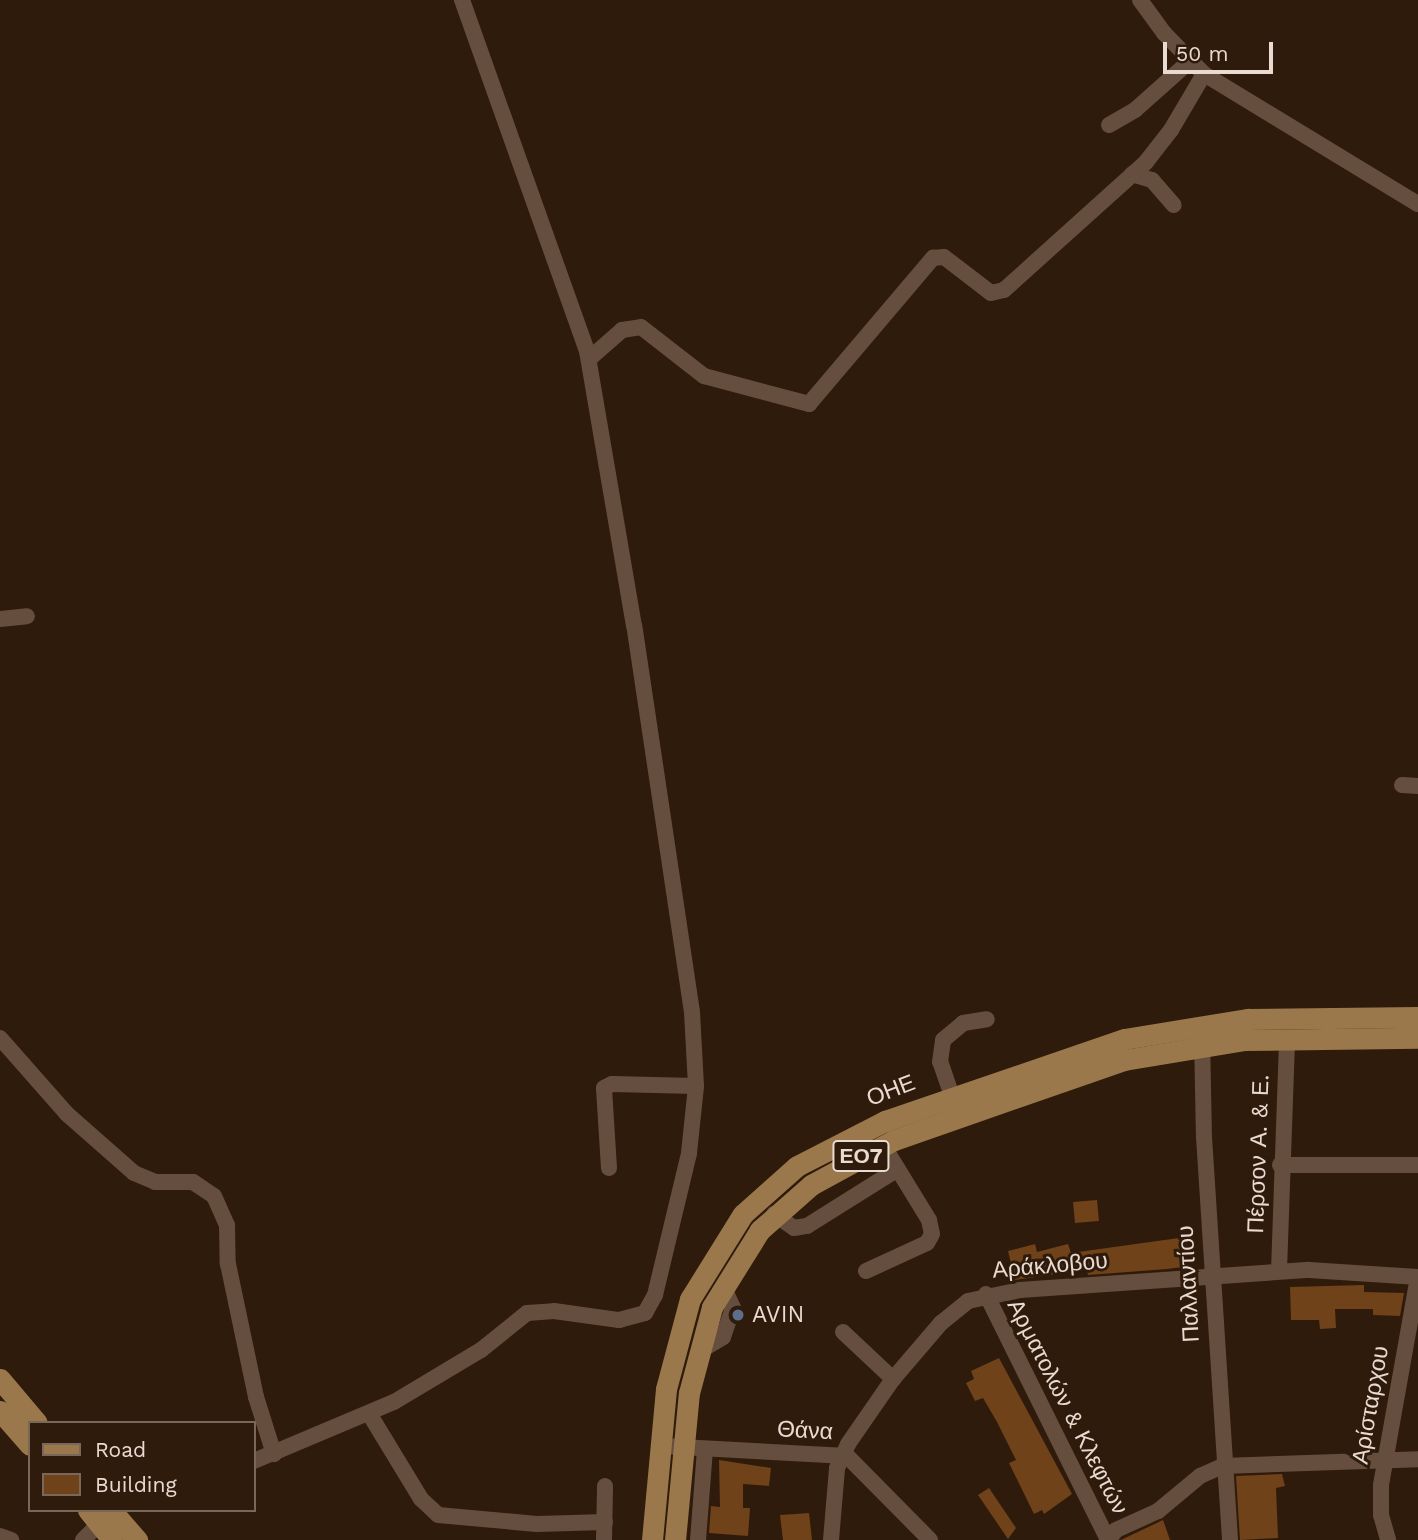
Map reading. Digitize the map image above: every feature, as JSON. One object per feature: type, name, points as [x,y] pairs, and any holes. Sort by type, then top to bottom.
[{"type":"main road","name":"ΟΗΕ","points":[[675,1540],[695,1448],[689,1393],[699,1351],[723,1286],[774,1214],[811,1185],[883,1145],[1096,1068],[1202,1035],[1274,1018],[1418,1017]]},
{"type":"main road","name":"ΟΗΕ","points":[[652,1540],[666,1389],[690,1299],[743,1214],[778,1180],[820,1152],[952,1096],[1100,1045],[1202,1035],[1418,1038]]},
{"type":"main road","points":[[0,1379],[35,1421]]},
{"type":"main road","points":[[0,1411],[28,1442]]},
{"type":"main road","points":[[107,1518],[137,1540]]},
{"type":"street","points":[[256,1460],[370,1415],[481,1350],[527,1313],[554,1311],[625,1320],[645,1313],[655,1295],[680,1203],[696,1086],[689,988],[589,359],[462,0]]},
{"type":"street","points":[[1140,0],[1204,74],[1418,204]]},
{"type":"street","points":[[1109,125],[1135,110],[1190,61]]},
{"type":"street","points":[[589,359],[622,330],[641,327],[704,376],[810,404],[933,258],[944,257],[986,290],[1000,293],[1132,174],[1171,131],[1204,74]]},
{"type":"street","points":[[1132,174],[1152,180],[1174,205]]},
{"type":"street","points":[[0,619],[27,616]]},
{"type":"street","points":[[952,1096],[940,1062],[943,1040],[963,1023],[987,1019]]},
{"type":"street","name":"Παλλαντίου","points":[[1202,1035],[1222,1466],[1230,1540]]},
{"type":"street","points":[[0,1038],[67,1114],[134,1173],[155,1182],[193,1182],[214,1196],[227,1225],[228,1264],[256,1397],[274,1454]]},
{"type":"street","name":"Πέρσον Α. & Ε.","points":[[1279,1271],[1280,1166],[1287,1038]]},
{"type":"street","points":[[609,1168],[603,1091],[606,1086],[696,1086]]},
{"type":"street","points":[[866,1271],[926,1243],[932,1234],[929,1220],[883,1145]]},
{"type":"street","points":[[1280,1166],[1418,1166]]},
{"type":"street","points":[[774,1214],[794,1228],[807,1226],[898,1169]]},
{"type":"street","name":"Αράκλοβου","points":[[841,1456],[893,1380],[954,1310],[986,1294],[1279,1271],[1418,1277]]},
{"type":"street","name":"Αρίσταρχου","points":[[1388,1540],[1381,1515],[1384,1463],[1418,1277]]},
{"type":"street","name":"Αρματολών & Κλεφτών","points":[[986,1294],[1108,1540]]},
{"type":"street","points":[[843,1332],[893,1380]]},
{"type":"street","points":[[370,1415],[421,1499],[438,1515],[537,1524],[605,1522]]},
{"type":"street","name":"Θάνα","points":[[662,1446],[841,1456],[857,1464],[930,1540]]},
{"type":"street","points":[[695,1448],[698,1540]]},
{"type":"street","points":[[831,1540],[841,1456]]},
{"type":"street","points":[[1108,1540],[1116,1530],[1158,1511],[1200,1476],[1222,1466],[1384,1463],[1418,1459]]},
{"type":"street","points":[[604,1540],[605,1486]]},
{"type":"street","points":[[83,1540],[107,1518]]},
{"type":"street","points":[[0,1536],[12,1540]]},
{"type":"building","points":[[1097,1200],[1099,1221],[1075,1223],[1073,1202]]},
{"type":"building","points":[[1186,1237],[1190,1266],[1167,1269],[1088,1275],[1087,1270],[1015,1280],[1008,1251],[1035,1244],[1037,1252],[1068,1244],[1071,1253]]},
{"type":"building","points":[[1364,1285],[1364,1292],[1404,1293],[1400,1316],[1373,1315],[1373,1309],[1335,1309],[1336,1328],[1320,1329],[1319,1320],[1291,1320],[1290,1287]]},
{"type":"building","points":[[999,1358],[1072,1494],[1044,1514],[1042,1510],[1034,1514],[1009,1463],[1016,1460],[997,1422],[983,1398],[975,1401],[966,1383],[974,1379],[971,1371]]},
{"type":"building","points":[[719,1460],[771,1468],[769,1486],[743,1484],[743,1508],[750,1508],[748,1536],[709,1533],[711,1506],[720,1507]]},
{"type":"building","points":[[1282,1474],[1285,1486],[1276,1488],[1278,1538],[1240,1540],[1236,1476]]},
{"type":"building","points":[[989,1488],[1016,1528],[1008,1539],[978,1495]]},
{"type":"building","points":[[809,1513],[812,1540],[783,1540],[780,1515]]},
{"type":"building","points":[[1163,1520],[1170,1540],[1121,1540],[1123,1539]]},
{"type":"place","name":"AVIN","points":[[738,1315]]}]
